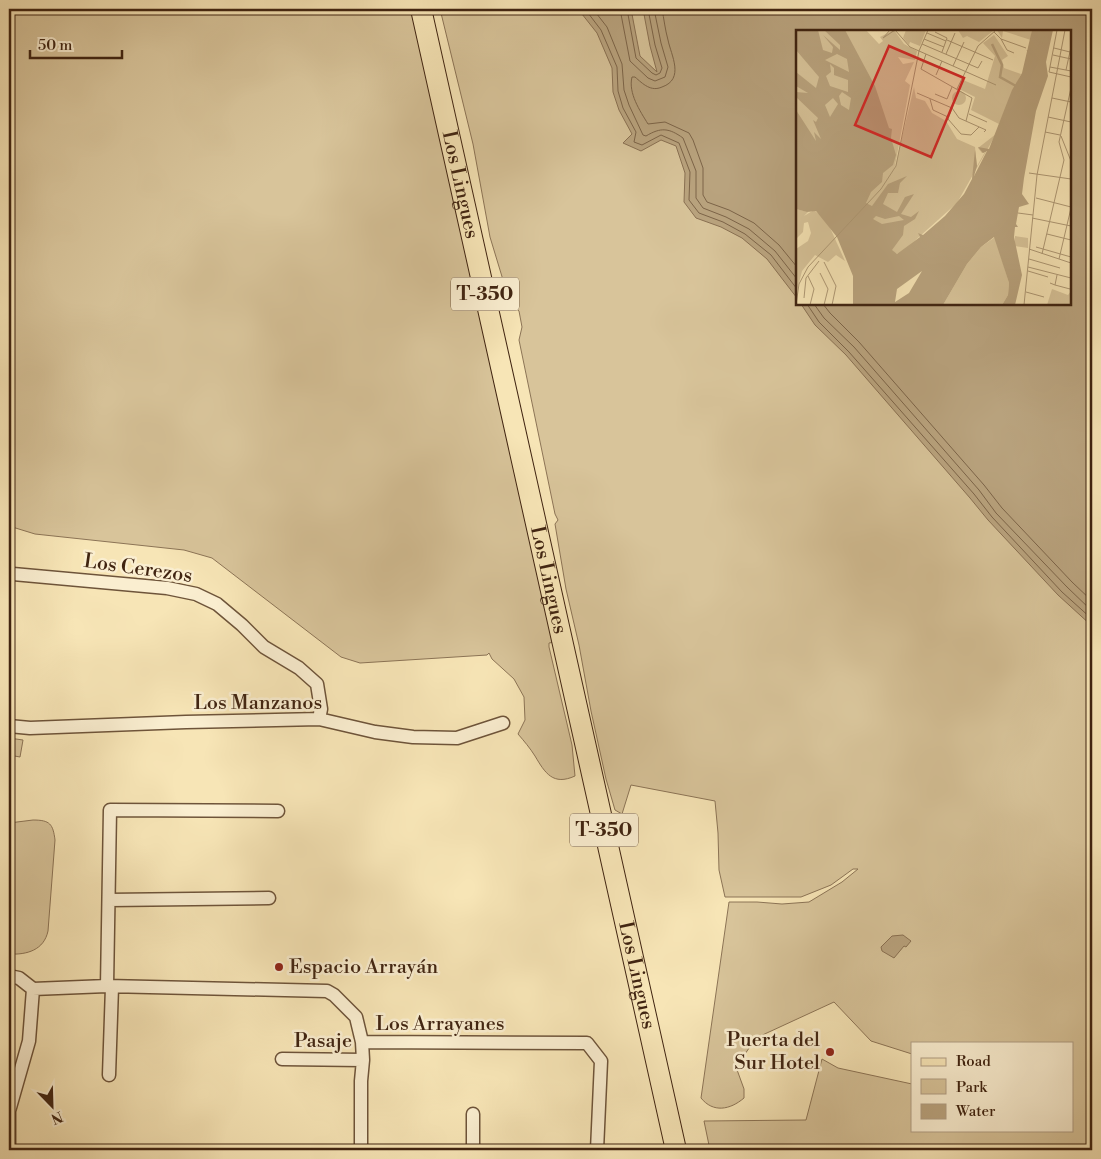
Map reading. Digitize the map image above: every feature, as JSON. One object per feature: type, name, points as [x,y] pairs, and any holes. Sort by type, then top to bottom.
[{"type":"main road","name":"Los Lingues","points":[[421,9],[676,1150]]},
{"type":"street","name":"Los Cerezos","points":[[9,576],[13,574],[168,588],[196,594],[217,604],[264,647],[299,668],[317,684],[321,709],[319,719]]},
{"type":"street","name":"Los Manzanos","points":[[9,726],[30,728],[319,719],[375,732],[403,736],[457,738],[503,722]]},
{"type":"street","points":[[109,1074],[110,810],[278,811]]},
{"type":"street","points":[[109,900],[269,898]]},
{"type":"street","points":[[9,976],[19,978],[33,989],[29,1041],[9,1111],[9,1150]]},
{"type":"street","name":"Los Arrayanes","points":[[33,989],[109,987],[327,991],[334,995],[356,1017],[362,1042],[587,1043],[601,1061],[598,1150]]},
{"type":"street","points":[[361,1150],[364,1060],[362,1042]]},
{"type":"street","name":"Pasaje","points":[[282,1059],[364,1060]]},
{"type":"street","points":[[473,1114],[473,1150]]},
{"type":"green space","points":[[9,9],[424,9],[555,642],[549,643],[549,647],[572,745],[575,776],[567,779],[555,779],[550,776],[542,768],[518,734],[525,720],[524,697],[514,679],[492,659],[489,653],[487,655],[360,663],[341,657],[212,558],[184,550],[35,534],[9,526]]},
{"type":"green space","points":[[440,9],[1092,9],[1092,1150],[710,1150],[704,1121],[806,1120],[822,1059],[838,1068],[911,1084],[911,1132],[1074,1132],[1074,1042],[911,1042],[911,1054],[871,1041],[834,1002],[756,1038],[736,1067],[744,1089],[744,1098],[739,1102],[727,1107],[716,1108],[701,1098],[729,902],[782,904],[809,902],[842,882],[858,869],[853,869],[831,885],[801,897],[725,897],[719,870],[715,801],[631,785],[622,814],[615,810],[606,779],[566,589],[555,524],[558,520],[555,514],[519,340],[522,327],[519,311],[510,303],[490,237],[473,144]]},
{"type":"green space","points":[[9,738],[23,740],[20,757],[9,755]]},
{"type":"green space","points":[[33,820],[50,824],[55,840],[48,931],[43,943],[34,950],[22,954],[9,954],[9,823]]},
{"type":"water","points":[[578,9],[631,9],[640,56],[657,72],[643,9],[1092,9],[1092,626],[1058,595],[988,520],[846,355],[815,325],[802,305],[1071,305],[1071,30],[796,30],[796,297],[767,259],[742,238],[721,227],[696,218],[684,202],[685,173],[676,146],[661,140],[641,151],[623,143],[632,134],[619,110],[613,92],[612,68],[597,33]]},
{"type":"water","points":[[903,935],[911,941],[894,958],[882,951],[881,947],[892,936]]},
{"type":"place","name":"Espacio Arrayán","points":[[279,967]]},
{"type":"place","name":"Puerta del Sur Hotel","points":[[830,1052]]}]
